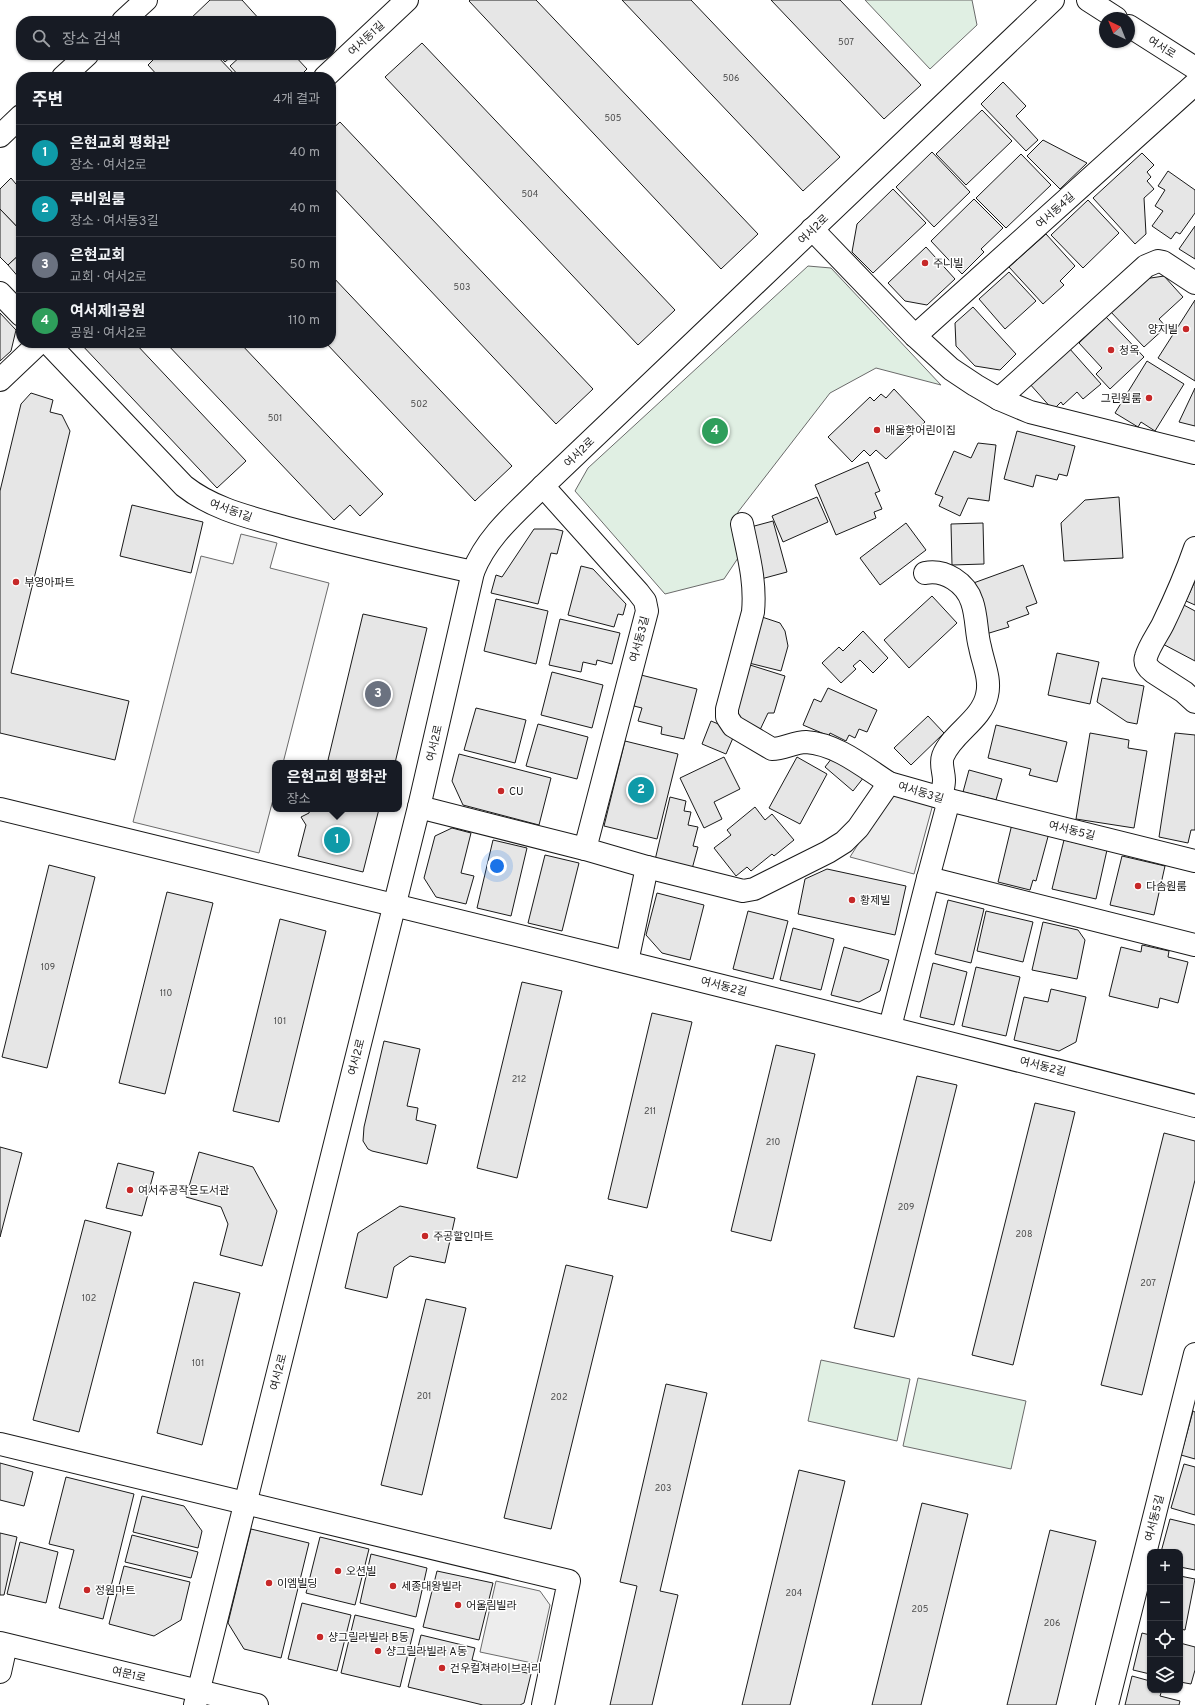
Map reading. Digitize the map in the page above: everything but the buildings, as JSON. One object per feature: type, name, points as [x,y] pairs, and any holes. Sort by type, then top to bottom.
[{"type":"street","points":[[129,16],[146,0]]},
{"type":"street","name":"여서동1길","points":[[330,72],[407,0]]},
{"type":"street","name":"여서2로","points":[[197,1698],[419,807],[474,572],[479,558],[488,544],[505,524],[543,486],[1053,0]]},
{"type":"street","points":[[1088,0],[1107,12]]},
{"type":"street","name":"여서로","points":[[1135,30],[1195,68]]},
{"type":"street","points":[[68,72],[82,60]]},
{"type":"street","name":"여서동4길","points":[[915,336],[1195,84]]},
{"type":"street","points":[[0,136],[16,121]]},
{"type":"street","points":[[812,229],[915,336],[951,369],[975,385],[999,399],[1030,412],[1195,453]]},
{"type":"street","points":[[999,399],[1146,266],[1158,261],[1163,262],[1195,283]]},
{"type":"street","points":[[0,293],[16,310]]},
{"type":"street","points":[[0,380],[35,348]]},
{"type":"street","name":"여서동1길","points":[[53,348],[184,486],[208,502],[252,518],[300,531],[474,572]]},
{"type":"street","name":"여서동3길","points":[[543,486],[638,592],[647,606],[647,612],[585,849]]},
{"type":"street","points":[[742,524],[754,584],[753,612],[727,709],[728,720],[733,726],[772,749],[800,742],[824,746],[839,752],[890,783]]},
{"type":"street","points":[[1195,548],[1182,581],[1146,656],[1145,662],[1148,668],[1184,692],[1195,702]]},
{"type":"street","points":[[925,573],[936,572],[952,578],[962,586],[972,601],[976,628],[988,678],[987,695],[981,708],[960,732],[944,755],[942,761],[945,799]]},
{"type":"street","name":"여서동3길","points":[[419,807],[743,891],[754,889],[828,852],[844,842],[858,828],[890,783],[945,799],[928,878]]},
{"type":"street","name":"여서동5길","points":[[945,799],[1195,861]]},
{"type":"street","name":"여서동2길","points":[[0,809],[890,1027],[1195,1106]]},
{"type":"street","points":[[627,962],[647,867]]},
{"type":"street","points":[[890,1027],[928,878],[1195,945]]},
{"type":"street","name":"여서동5길","points":[[1108,1705],[1195,1354]]},
{"type":"street","points":[[0,1444],[569,1582],[543,1705]]},
{"type":"street","points":[[0,1672],[3,1644]]},
{"type":"street","name":"여문1로","points":[[3,1644],[197,1698],[257,1705]]},
{"type":"green space","points":[[865,0],[972,0],[977,25],[930,69]]},
{"type":"green space","points":[[808,266],[831,268],[941,385],[876,368],[830,393],[738,512],[738,558],[724,579],[665,594],[575,491],[588,468]]},
{"type":"green space","points":[[821,1360],[910,1379],[897,1441],[808,1421]]},
{"type":"green space","points":[[918,1378],[1026,1401],[1011,1469],[903,1446]]},
{"type":"shaded area","points":[[241,534],[277,543],[270,568],[329,583],[284,760],[272,760],[272,803],[259,853],[133,822],[201,556],[233,564]]},
{"type":"shaded area","points":[[891,792],[933,804],[914,874],[850,857]]},
{"type":"shaded area","points":[[496,1581],[540,1591],[550,1605],[537,1664],[480,1652]]},
{"type":"place","name":"주니빌","points":[[925,263]]},
{"type":"place","name":"양지빌","points":[[1186,329]]},
{"type":"place","name":"청옥","points":[[1111,350]]},
{"type":"place","name":"그린원룸","points":[[1149,398]]},
{"type":"place","name":"배울학어린이집","points":[[877,430]]},
{"type":"place","name":"여서제1공원","points":[[715,431]]},
{"type":"place","name":"부영아파트","points":[[16,582]]},
{"type":"place","name":"은현교회","points":[[378,694]]},
{"type":"place","name":"루비원룸","points":[[641,790]]},
{"type":"place","name":"CU","points":[[501,791]]},
{"type":"place","name":"은현교회 평화관","points":[[337,840]]},
{"type":"place","name":"다솜원룸","points":[[1138,886]]},
{"type":"place","name":"황제빌","points":[[852,900]]},
{"type":"place","name":"여서주공작은도서관","points":[[130,1190]]},
{"type":"place","name":"주공할인마트","points":[[425,1236]]},
{"type":"place","name":"오션빌","points":[[338,1571]]},
{"type":"place","name":"이엠빌딩","points":[[269,1583]]},
{"type":"place","name":"세종대왕빌라","points":[[393,1586]]},
{"type":"place","name":"정원마트","points":[[87,1590]]},
{"type":"place","name":"어울림빌라","points":[[458,1605]]},
{"type":"place","name":"샹그릴라빌라 B동","points":[[320,1637]]},
{"type":"place","name":"샹그릴라빌라 A동","points":[[378,1651]]},
{"type":"place","name":"건우컬쳐라이브러리","points":[[442,1668]]}]
